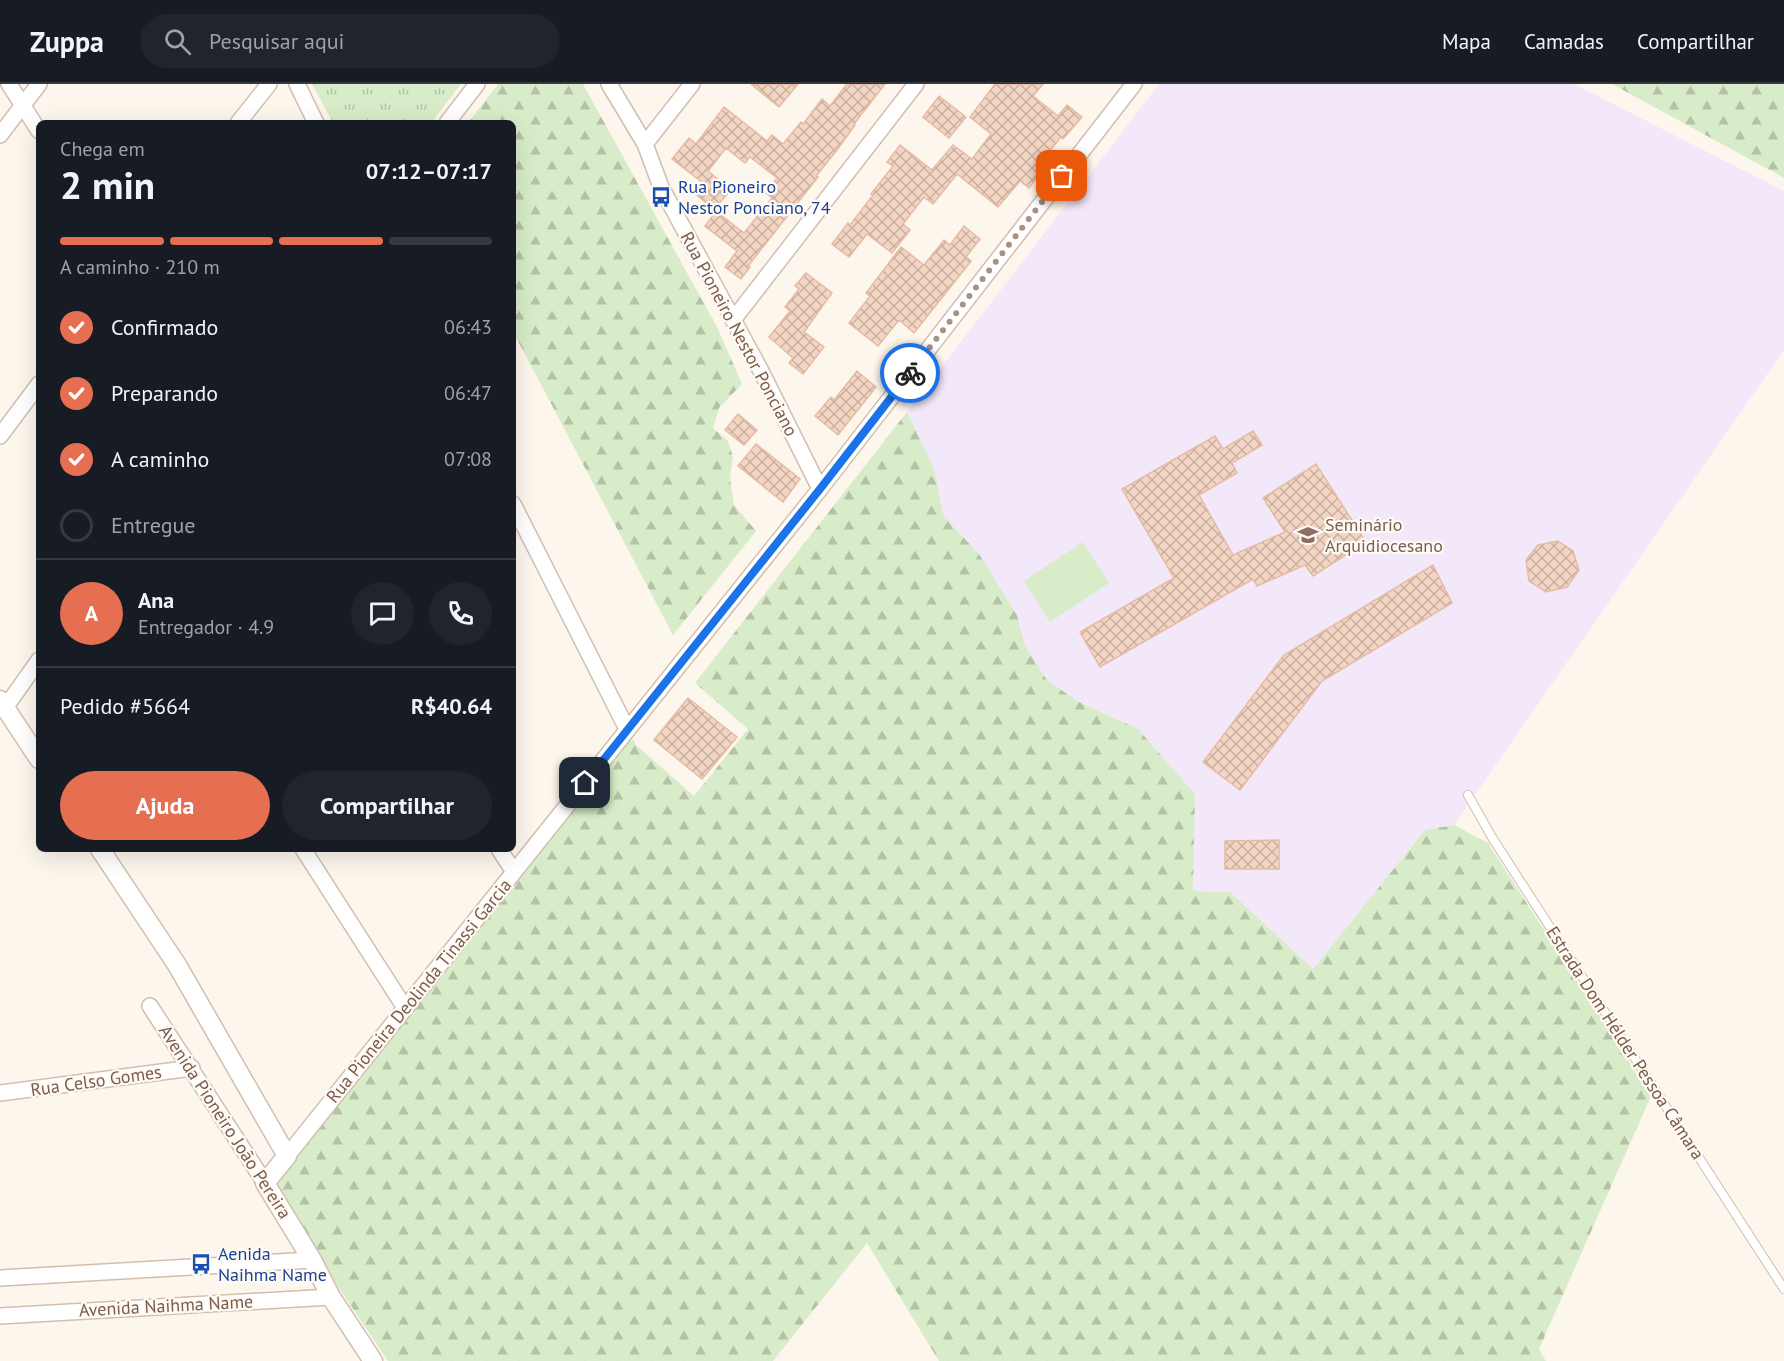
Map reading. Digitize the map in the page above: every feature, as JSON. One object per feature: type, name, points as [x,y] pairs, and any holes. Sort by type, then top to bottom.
[{"type":"street","points":[[9,84],[36,126]]},
{"type":"street","points":[[0,135],[39,84]]},
{"type":"street","points":[[240,120],[269,84]]},
{"type":"street","points":[[297,84],[315,120]]},
{"type":"street","points":[[449,120],[477,84]]},
{"type":"street","name":"Rua Pioneiro Nestor Ponciano","points":[[609,84],[645,144],[661,187],[761,371],[820,489]]},
{"type":"street","points":[[645,144],[692,84]]},
{"type":"street","points":[[733,320],[916,84]]},
{"type":"street","name":"Rua Pioneira Deolinda Tinassi Garcia","points":[[265,1183],[820,489],[1134,84]]},
{"type":"street","points":[[0,436],[36,388]]},
{"type":"street","points":[[516,510],[627,729]]},
{"type":"street","points":[[36,664],[2,704],[36,755]]},
{"type":"street","name":"Avenida Pioneiro João Pereira","points":[[101,852],[177,965],[287,1155]]},
{"type":"street","points":[[305,852],[405,1008]]},
{"type":"street","points":[[501,852],[514,872]]},
{"type":"street","name":"Avenida Pioneiro João Pereira","points":[[150,1006],[265,1183],[312,1260],[331,1297],[373,1361]]},
{"type":"street","name":"Rua Celso Gomes","points":[[0,1093],[192,1068]]},
{"type":"street","name":"Avenida Naihma Name","points":[[0,1278],[312,1260]]},
{"type":"street","name":"Avenida Naihma Name","points":[[0,1316],[331,1297]]},
{"type":"lane","name":"Estrada Dom Hélder Pessoa Câmara","points":[[1468,795],[1499,848],[1784,1289]]},
{"type":"shaded area","name":"Seminário Arquidiocesano","points":[[1159,84],[1574,84],[1784,191],[1784,350],[1454,825],[1425,830],[1313,969],[1230,892],[1193,891],[1195,794],[1138,729],[1077,701],[1047,680],[1025,646],[1017,615],[979,554],[944,517],[934,469],[907,412]]},
{"type":"green space","points":[[312,84],[461,84],[433,120],[331,120]]},
{"type":"green space","points":[[498,84],[583,84],[718,329],[742,384],[719,408],[713,428],[728,441],[733,457],[730,478],[734,505],[756,531],[673,635],[516,339],[516,120],[470,120]]},
{"type":"green space","points":[[1612,84],[1784,84],[1784,178]]},
{"type":"green space","points":[[907,412],[934,469],[944,517],[979,554],[1017,615],[1025,646],[1047,680],[1077,701],[1138,729],[1195,794],[1193,891],[1230,892],[1313,969],[1425,830],[1454,825],[1488,843],[1651,1096],[1539,1349],[1546,1361],[939,1361],[867,1243],[773,1361],[388,1361],[266,1179],[627,729],[636,745],[694,796],[748,729],[695,683]]},
{"type":"green space","points":[[1083,542],[1109,583],[1050,622],[1024,581]]},
{"type":"building","points":[[751,84],[798,84],[779,107]]},
{"type":"building","points":[[847,84],[885,84],[816,176],[818,177],[748,266],[750,267],[741,279],[725,267],[737,251],[705,226],[716,211],[744,233],[772,198],[766,193],[777,178],[750,157],[745,163],[726,148],[708,171],[731,190],[714,209],[694,193],[703,183],[672,159],[689,138],[696,144],[724,107],[767,141],[772,135],[783,144],[801,122],[803,124],[822,99],[830,106]]},
{"type":"building","points":[[995,84],[1043,84],[1033,96],[1058,116],[1067,105],[1082,117],[1063,139],[1061,137],[1036,168],[1041,172],[1029,188],[1020,181],[998,207],[957,174],[933,204],[924,197],[903,224],[910,230],[892,253],[867,234],[849,257],[832,244],[848,223],[850,225],[893,166],[887,162],[900,145],[932,170],[953,145],[972,159],[991,134],[970,117]]},
{"type":"building","points":[[939,96],[966,117],[949,138],[923,117]]},
{"type":"building","points":[[964,226],[980,239],[966,257],[971,261],[914,333],[899,320],[878,346],[849,323],[870,296],[866,293],[901,247],[924,265],[944,240],[950,245]]},
{"type":"building","points":[[806,273],[832,293],[804,332],[824,347],[803,374],[789,363],[793,358],[769,337],[790,311],[785,307],[799,289],[795,286]]},
{"type":"building","points":[[857,371],[876,387],[838,435],[815,416],[831,397],[834,400]]},
{"type":"building","points":[[738,414],[757,430],[744,445],[725,430]]},
{"type":"building","points":[[1253,431],[1262,445],[1232,463],[1237,473],[1199,495],[1233,555],[1285,532],[1263,498],[1316,464],[1366,542],[1313,576],[1305,565],[1257,586],[1253,579],[1100,667],[1080,632],[1174,578],[1122,489],[1215,436],[1223,449]]},
{"type":"building","points":[[756,444],[800,479],[783,502],[738,466]]},
{"type":"building","points":[[1558,541],[1573,551],[1579,570],[1567,587],[1546,592],[1529,581],[1526,560],[1538,545]]},
{"type":"building","name":"Seminário Arquidiocesano","points":[[1433,565],[1452,603],[1322,681],[1240,790],[1203,762],[1284,655]]},
{"type":"building","points":[[688,698],[737,737],[702,779],[654,740]]},
{"type":"building","points":[[1279,840],[1279,869],[1225,869],[1225,841]]},
{"type":"way so far","points":[[910,373],[1062,176]]},
{"type":"place","name":"Rua Pioneiro Nestor Ponciano, 74","points":[[661,197]]},
{"type":"place","name":"Seminário Arquidiocesano","points":[[1308,535]]},
{"type":"place","name":"Aenida Naihma Name","points":[[201,1264]]},
{"type":"route","points":[[585,783],[910,373]]}]
